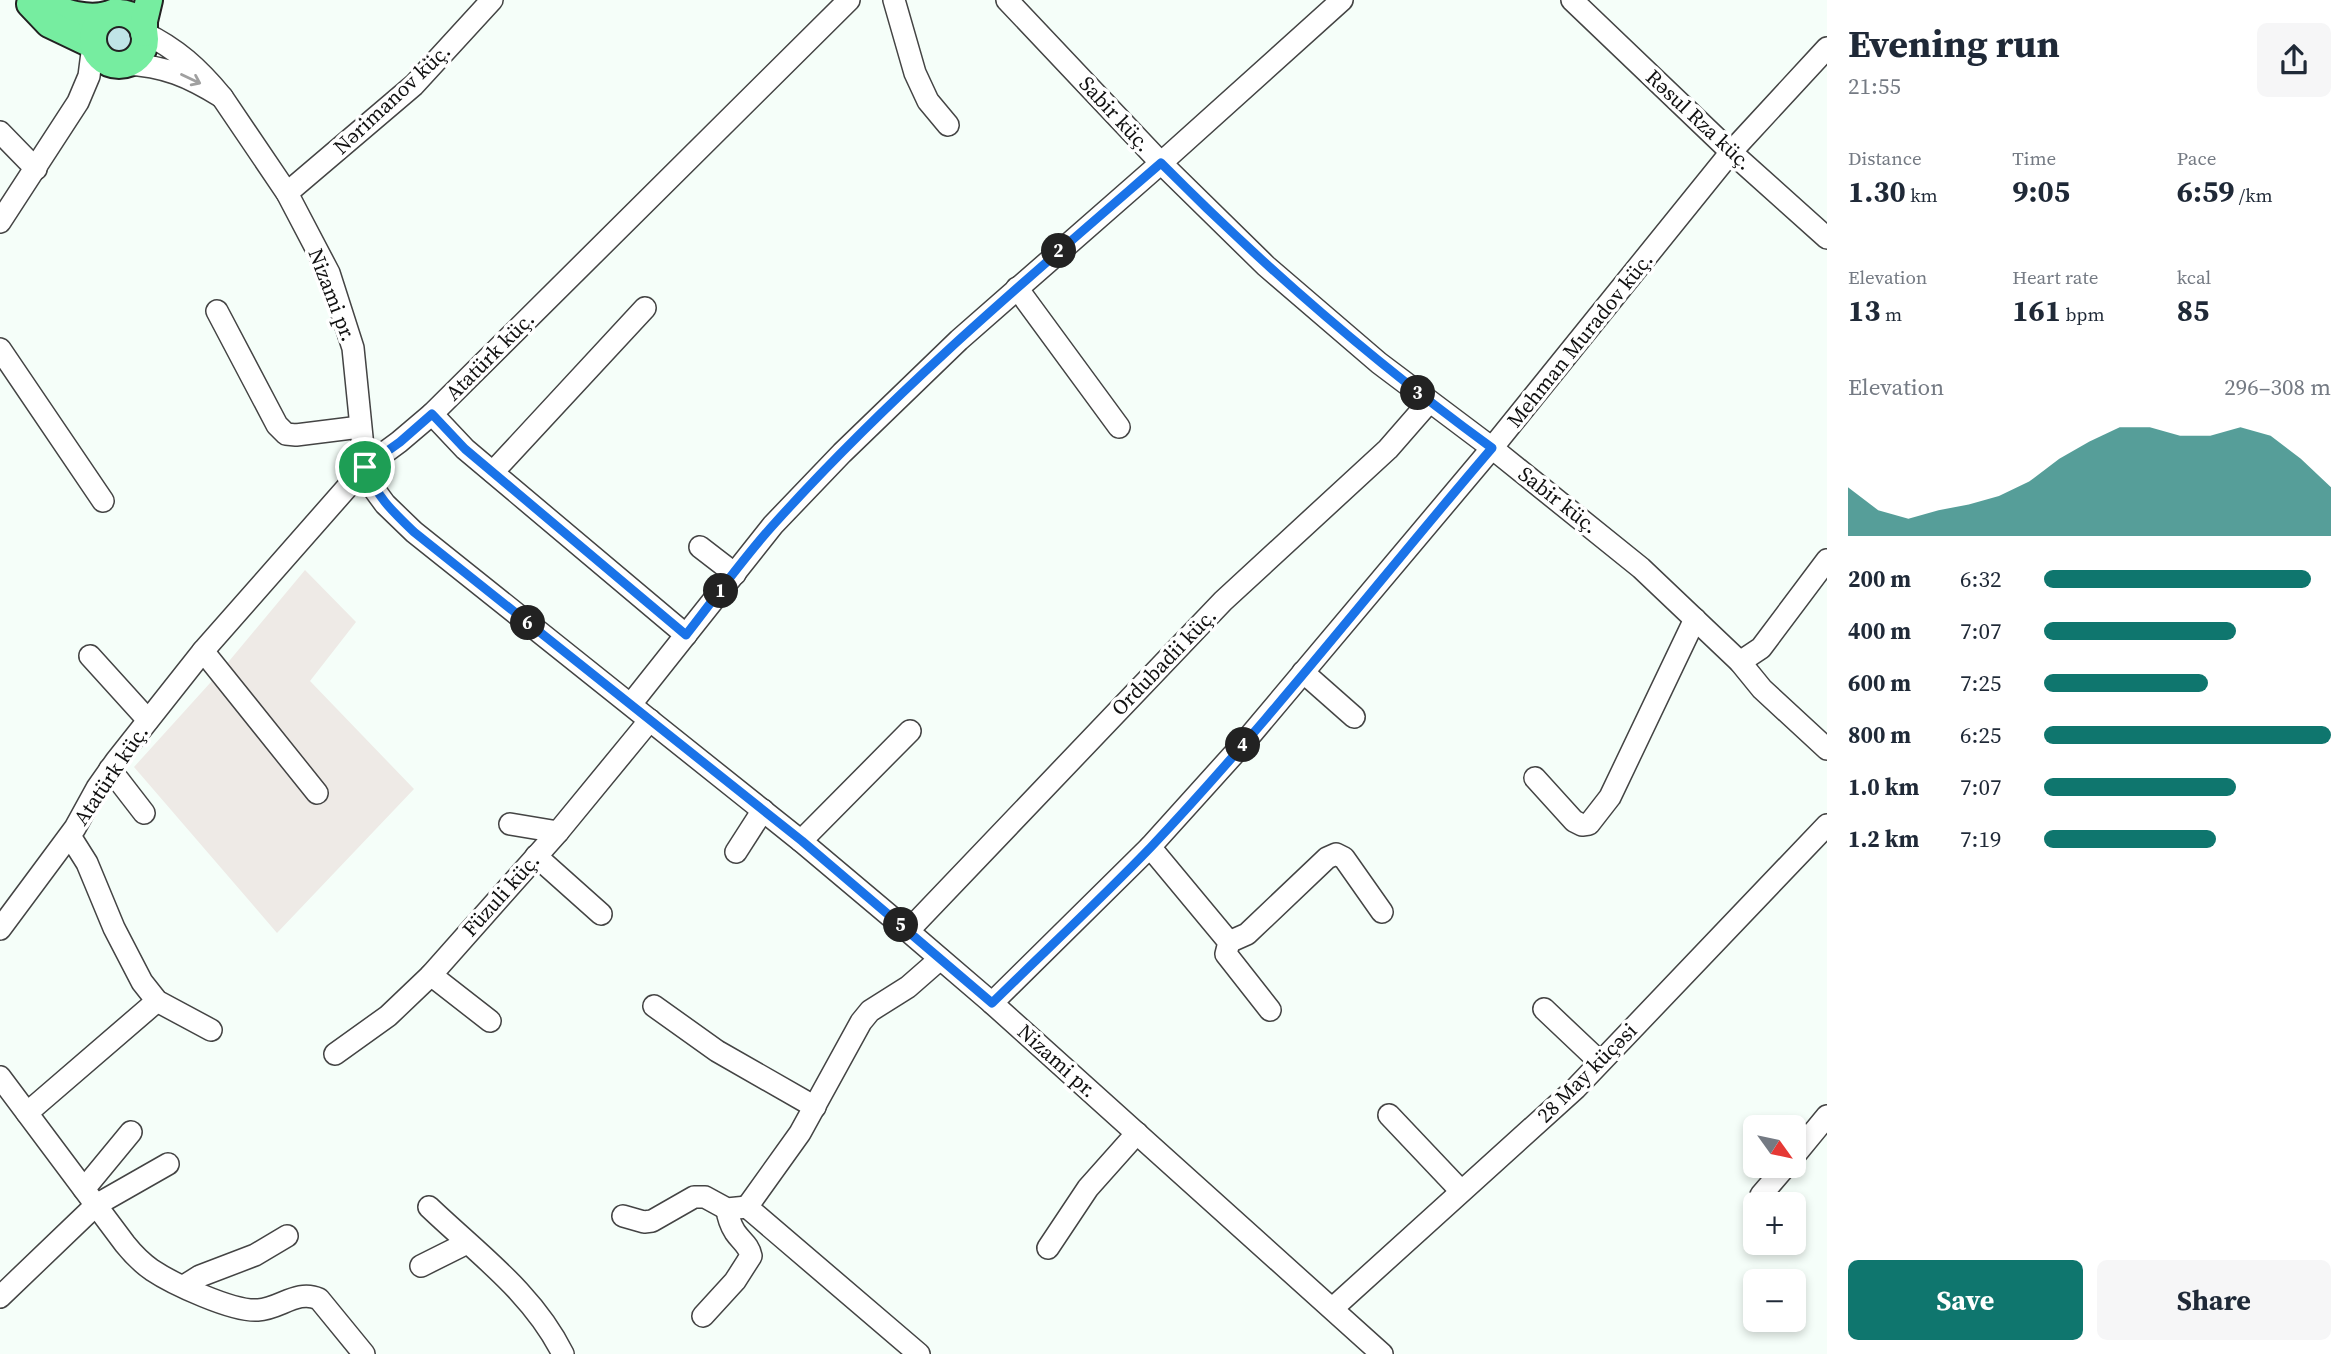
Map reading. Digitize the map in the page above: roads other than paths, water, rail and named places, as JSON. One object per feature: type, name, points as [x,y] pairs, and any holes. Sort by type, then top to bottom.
[{"type":"main road","points":[[27,0],[50,24],[93,46]]},
{"type":"main road","points":[[40,0],[76,15],[93,16],[121,7]]},
{"type":"main road","points":[[121,7],[99,22],[94,29],[93,46],[99,57],[110,64],[121,65],[139,56],[143,49],[144,22],[149,0]]},
{"type":"main road","points":[[121,7],[134,18],[144,33]]},
{"type":"street","name":"Nərimanov küç.","points":[[287,193],[414,85],[492,0]]},
{"type":"street","name":"Atatürk küç.","points":[[0,929],[70,836],[110,769],[148,720],[203,651],[365,467],[400,442],[432,414],[849,0]]},
{"type":"street","points":[[894,0],[915,73],[928,101],[947,125]]},
{"type":"street","name":"Sabir küç.","points":[[1007,0],[1161,163],[1266,266],[1379,363],[1492,448],[1641,568],[1740,662],[1762,689],[1827,749]]},
{"type":"street","points":[[631,704],[773,525],[803,493],[959,340],[1342,0]]},
{"type":"street","name":"Rəsul Rza küç.","points":[[1573,0],[1731,152],[1827,238]]},
{"type":"street","name":"Nizami pr.","points":[[144,33],[186,58],[203,73],[222,97],[287,193],[328,273],[353,348],[365,467],[374,489],[385,504],[414,532],[802,841],[908,930],[1382,1354]]},
{"type":"street","points":[[78,102],[92,65],[93,46]]},
{"type":"street","name":"Mehman Muradov küç.","points":[[992,1003],[1150,847],[1243,744],[1492,448],[1731,152],[1827,48]]},
{"type":"street","points":[[0,222],[78,102],[101,77],[121,65],[152,65],[168,69],[222,97]]},
{"type":"street","points":[[0,132],[36,169]]},
{"type":"street","points":[[1017,288],[1119,427]]},
{"type":"street","points":[[492,472],[645,308]]},
{"type":"street","points":[[217,311],[277,425],[286,434],[360,427]]},
{"type":"street","points":[[0,349],[103,501]]},
{"type":"street","name":"Ordubadii küç.","points":[[908,930],[1223,601],[1388,449],[1429,402]]},
{"type":"street","points":[[432,414],[465,449],[686,635]]},
{"type":"street","points":[[700,547],[734,575]]},
{"type":"street","points":[[1740,662],[1761,648],[1827,560]]},
{"type":"street","points":[[1535,778],[1574,821],[1582,825],[1589,824],[1610,797],[1695,619]]},
{"type":"street","points":[[203,651],[317,793]]},
{"type":"street","points":[[90,656],[148,720]]},
{"type":"street","points":[[1303,673],[1354,717]]},
{"type":"street","name":"Füzuli küç.","points":[[335,1054],[388,1016],[431,975],[558,832],[650,720]]},
{"type":"street","points":[[802,841],[910,732]]},
{"type":"street","points":[[110,769],[144,813]]},
{"type":"street","points":[[736,852],[763,810]]},
{"type":"street","points":[[510,824],[558,832]]},
{"type":"street","name":"28 May küçəsi","points":[[1333,1308],[1576,1088],[1827,825]]},
{"type":"street","points":[[70,836],[87,863],[114,928],[142,982],[157,1001],[211,1030]]},
{"type":"street","points":[[1150,847],[1228,942],[1226,954],[1270,1010]]},
{"type":"street","points":[[1228,942],[1247,934],[1327,858],[1336,854],[1344,858],[1382,912]]},
{"type":"street","points":[[536,856],[601,914]]},
{"type":"street","points":[[703,1316],[735,1281],[751,1256],[750,1248],[736,1234],[729,1221],[737,1208],[781,1161],[815,1107],[861,1022],[870,1011],[908,987],[940,958]]},
{"type":"street","points":[[431,975],[490,1021]]},
{"type":"street","points":[[27,1113],[157,1001]]},
{"type":"street","points":[[654,1006],[717,1051],[815,1107]]},
{"type":"street","points":[[1544,1009],[1600,1062]]},
{"type":"street","points":[[0,1077],[125,1244],[154,1272],[231,1307],[255,1311],[274,1308],[302,1295],[310,1295],[319,1299],[364,1354]]},
{"type":"street","points":[[1389,1115],[1461,1191]]},
{"type":"street","points":[[1806,1141],[1827,1116]]},
{"type":"street","points":[[0,1297],[90,1197],[131,1132]]},
{"type":"street","points":[[1048,1248],[1088,1188],[1137,1133]]},
{"type":"street","points":[[90,1197],[168,1164]]},
{"type":"street","points":[[1764,1192],[1776,1178]]},
{"type":"street","points":[[623,1216],[644,1222],[652,1221],[694,1197],[705,1197],[737,1208],[919,1354]]},
{"type":"street","points":[[429,1207],[516,1287],[554,1335],[563,1354]]},
{"type":"street","points":[[184,1286],[200,1276],[255,1255],[287,1236]]},
{"type":"street","points":[[421,1266],[467,1243]]}]
